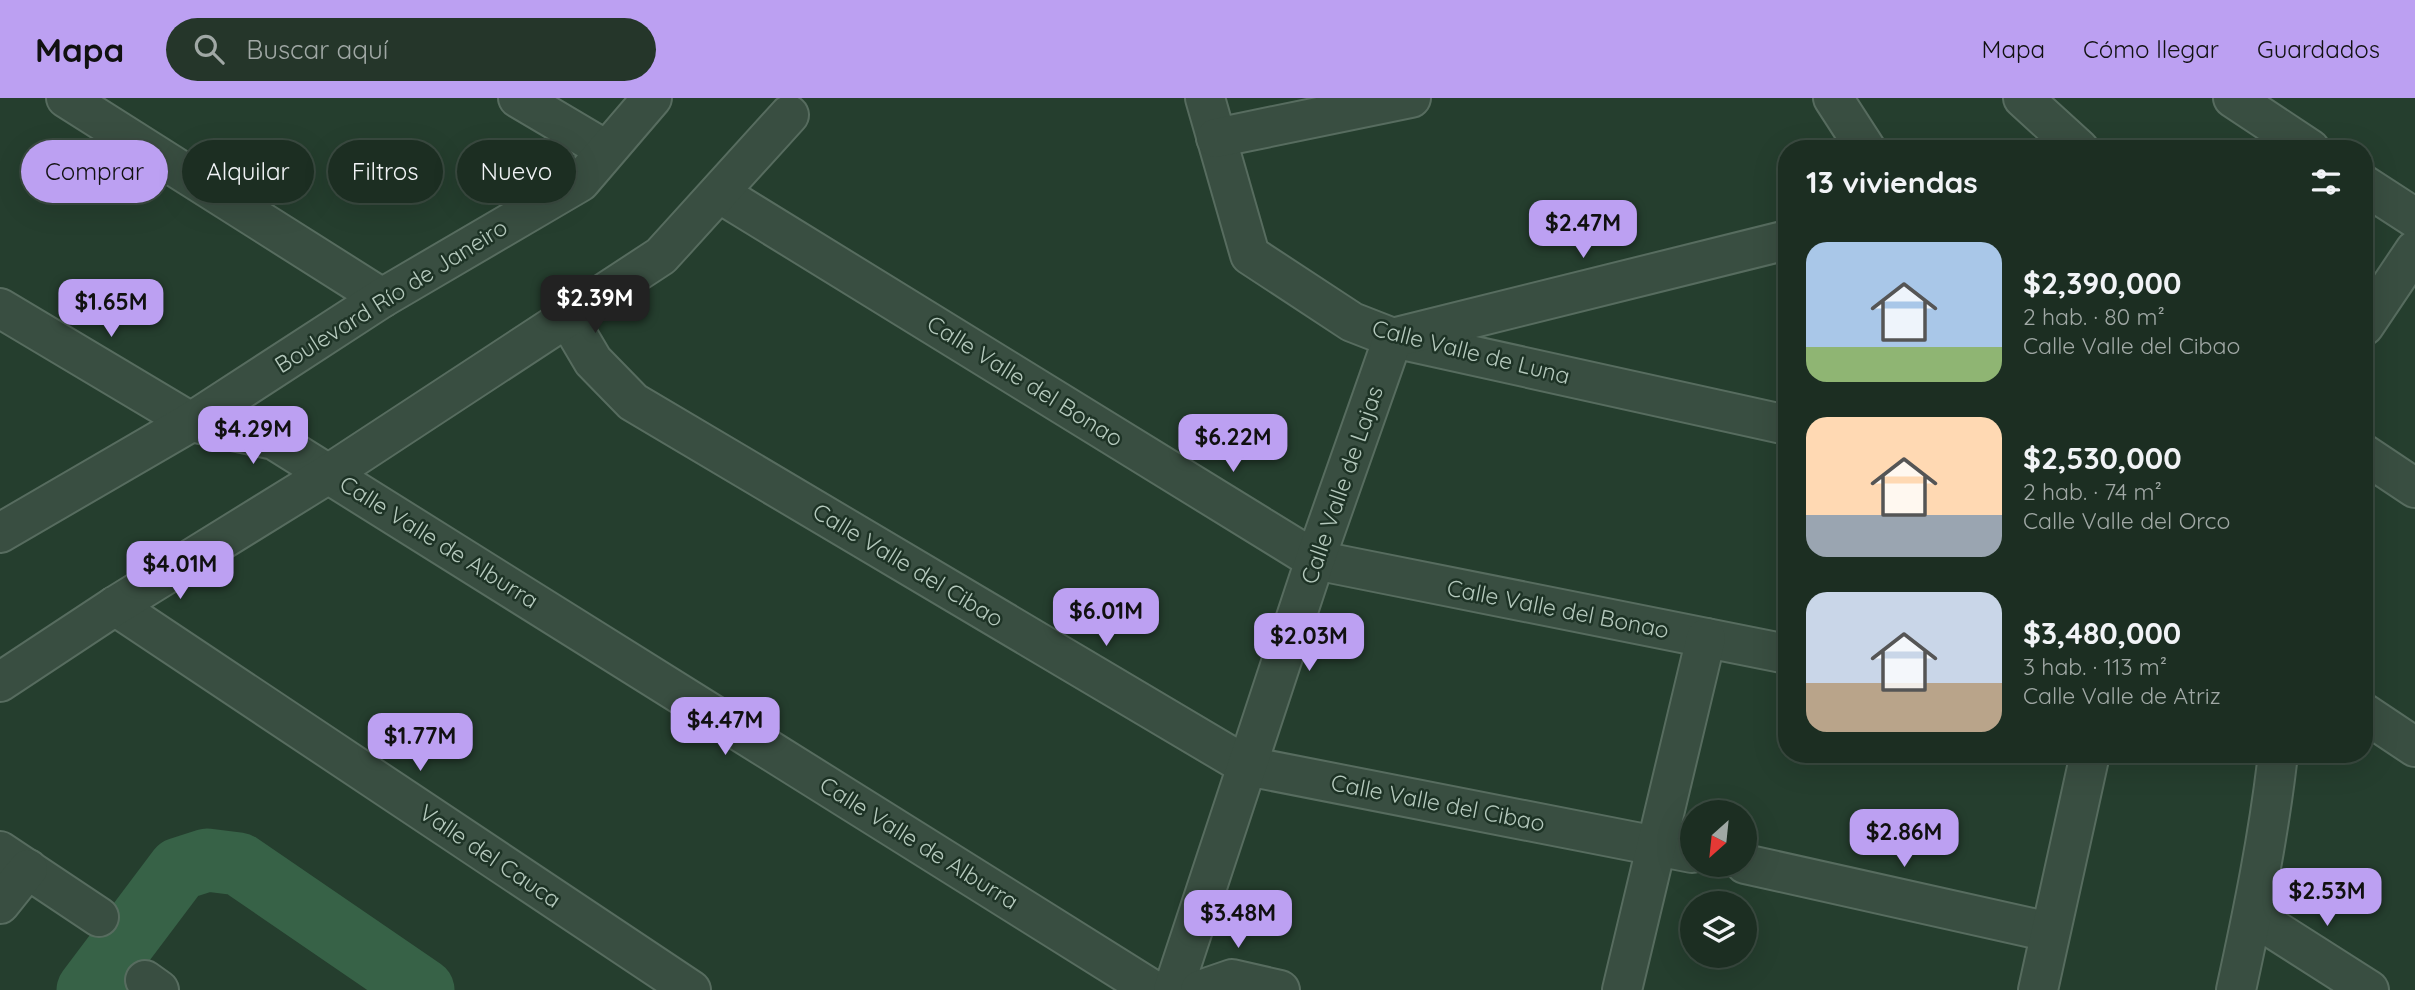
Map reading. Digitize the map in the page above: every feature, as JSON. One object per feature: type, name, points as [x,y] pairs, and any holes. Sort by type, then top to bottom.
[{"type":"street","points":[[66,98],[382,298]]},
{"type":"street","points":[[518,98],[606,150]]},
{"type":"street","name":"Boulevard Río de Janeiro","points":[[0,533],[191,422],[382,298],[580,182],[652,98]]},
{"type":"street","name":"Calle Valle de Luna","points":[[1205,98],[1250,255],[1352,321],[1393,338],[1778,423]]},
{"type":"street","points":[[1216,138],[1411,98]]},
{"type":"street","points":[[1833,98],[1860,140]]},
{"type":"street","points":[[2023,98],[2069,140]]},
{"type":"street","points":[[2233,98],[2296,140]]},
{"type":"street","points":[[0,682],[115,606],[330,473],[661,256],[789,115]]},
{"type":"street","points":[[2373,191],[2415,218]]},
{"type":"street","name":"Calle Valle del Bonao","points":[[719,192],[1315,560],[1778,652]]},
{"type":"street","points":[[1393,338],[1778,242]]},
{"type":"street","points":[[2373,313],[2415,250]]},
{"type":"street","name":"Calle Valle de Alburra","points":[[0,308],[191,422],[274,440],[330,473],[1153,990]]},
{"type":"street","name":"Calle Valle del Cibao","points":[[567,317],[593,361],[633,402],[1247,766],[1680,850]]},
{"type":"street","name":"Calle Valle de Lajas","points":[[1173,990],[1315,560],[1393,338]]},
{"type":"street","points":[[2373,460],[2415,488]]},
{"type":"street","name":"Valle del Cauca","points":[[115,606],[691,990]]},
{"type":"street","points":[[1622,990],[1706,638]]},
{"type":"street","points":[[2373,719],[2415,747]]},
{"type":"street","points":[[2038,990],[2089,763]]},
{"type":"street","points":[[2236,990],[2253,916],[2277,763]]},
{"type":"street","points":[[0,904],[14,860],[99,917]]},
{"type":"street","points":[[1757,867],[2050,932]]},
{"type":"street","points":[[2253,916],[2369,990]]},
{"type":"street","points":[[1200,990],[1232,979],[1280,990]]},
{"type":"waterway","points":[[88,990],[179,869],[207,860],[239,864],[423,990]]}]
